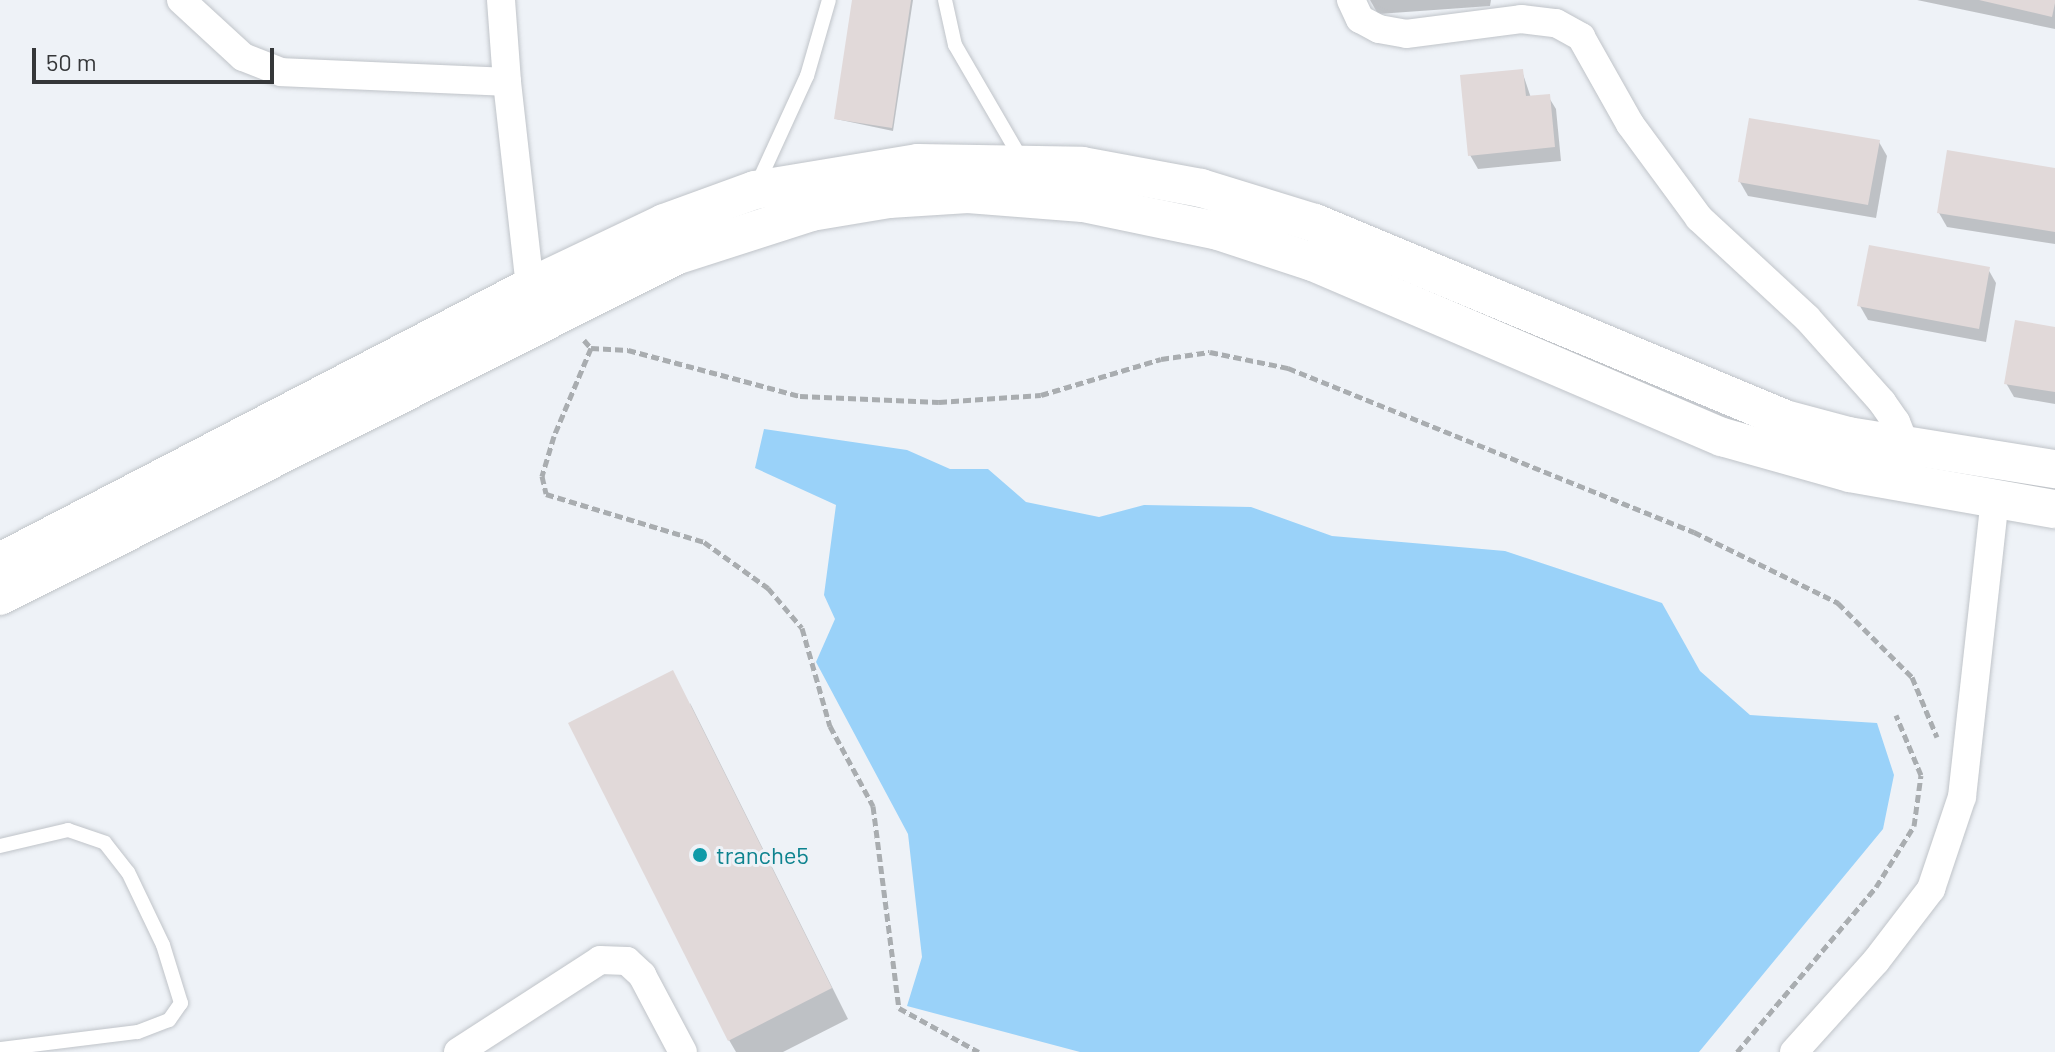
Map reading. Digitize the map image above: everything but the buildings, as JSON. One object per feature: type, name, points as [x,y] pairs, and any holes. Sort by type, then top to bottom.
[{"type":"main road","points":[[0,562],[530,287],[664,223],[755,190],[866,168],[1022,161],[1142,175],[1258,204],[1742,404],[1848,436],[2042,467],[2025,504],[1914,485],[1785,457],[1722,437],[1265,245],[1169,219],[1046,198],[889,199],[811,212],[736,233],[562,310],[0,596]]},
{"type":"street","points":[[181,0],[243,57],[281,72],[507,82]]},
{"type":"street","points":[[501,0],[530,287]]},
{"type":"street","points":[[1351,0],[1360,19],[1379,29],[1406,34],[1491,21],[1531,10],[1581,37],[1630,124],[1699,218],[1807,318],[1882,402],[1906,443],[1914,485]]},
{"type":"street","points":[[1794,1052],[1876,961],[1931,889],[1962,797],[2025,504]]},
{"type":"street","points":[[458,1052],[600,960],[627,961],[642,975],[683,1052]]},
{"type":"lane","points":[[736,233],[807,76],[829,0]]},
{"type":"lane","points":[[945,0],[955,45],[1046,198]]},
{"type":"lane","points":[[0,846],[68,830],[105,843],[128,872],[163,945],[181,1003],[169,1020],[137,1032],[0,1049]]},
{"type":"path","points":[[562,310],[591,348],[628,350],[800,396],[939,402],[1041,395],[1161,359],[1210,352],[1288,368],[1694,532],[1838,603],[1912,677],[1940,743]]},
{"type":"path","points":[[591,348],[554,436],[542,476],[546,494],[704,542],[768,588],[802,628],[830,726],[873,806],[899,1008],[979,1052]]},
{"type":"path","points":[[1737,1052],[1876,887],[1914,826],[1921,775],[1896,715]]},
{"type":"water","points":[[764,429],[907,450],[950,469],[988,469],[1026,502],[1099,517],[1144,505],[1251,507],[1332,536],[1505,551],[1662,603],[1700,671],[1750,715],[1877,723],[1894,775],[1883,829],[1699,1052],[1080,1052],[907,1006],[922,957],[908,834],[816,662],[835,619],[824,595],[836,505],[755,468]]},
{"type":"place","name":"tranche5","points":[[700,855]]}]
